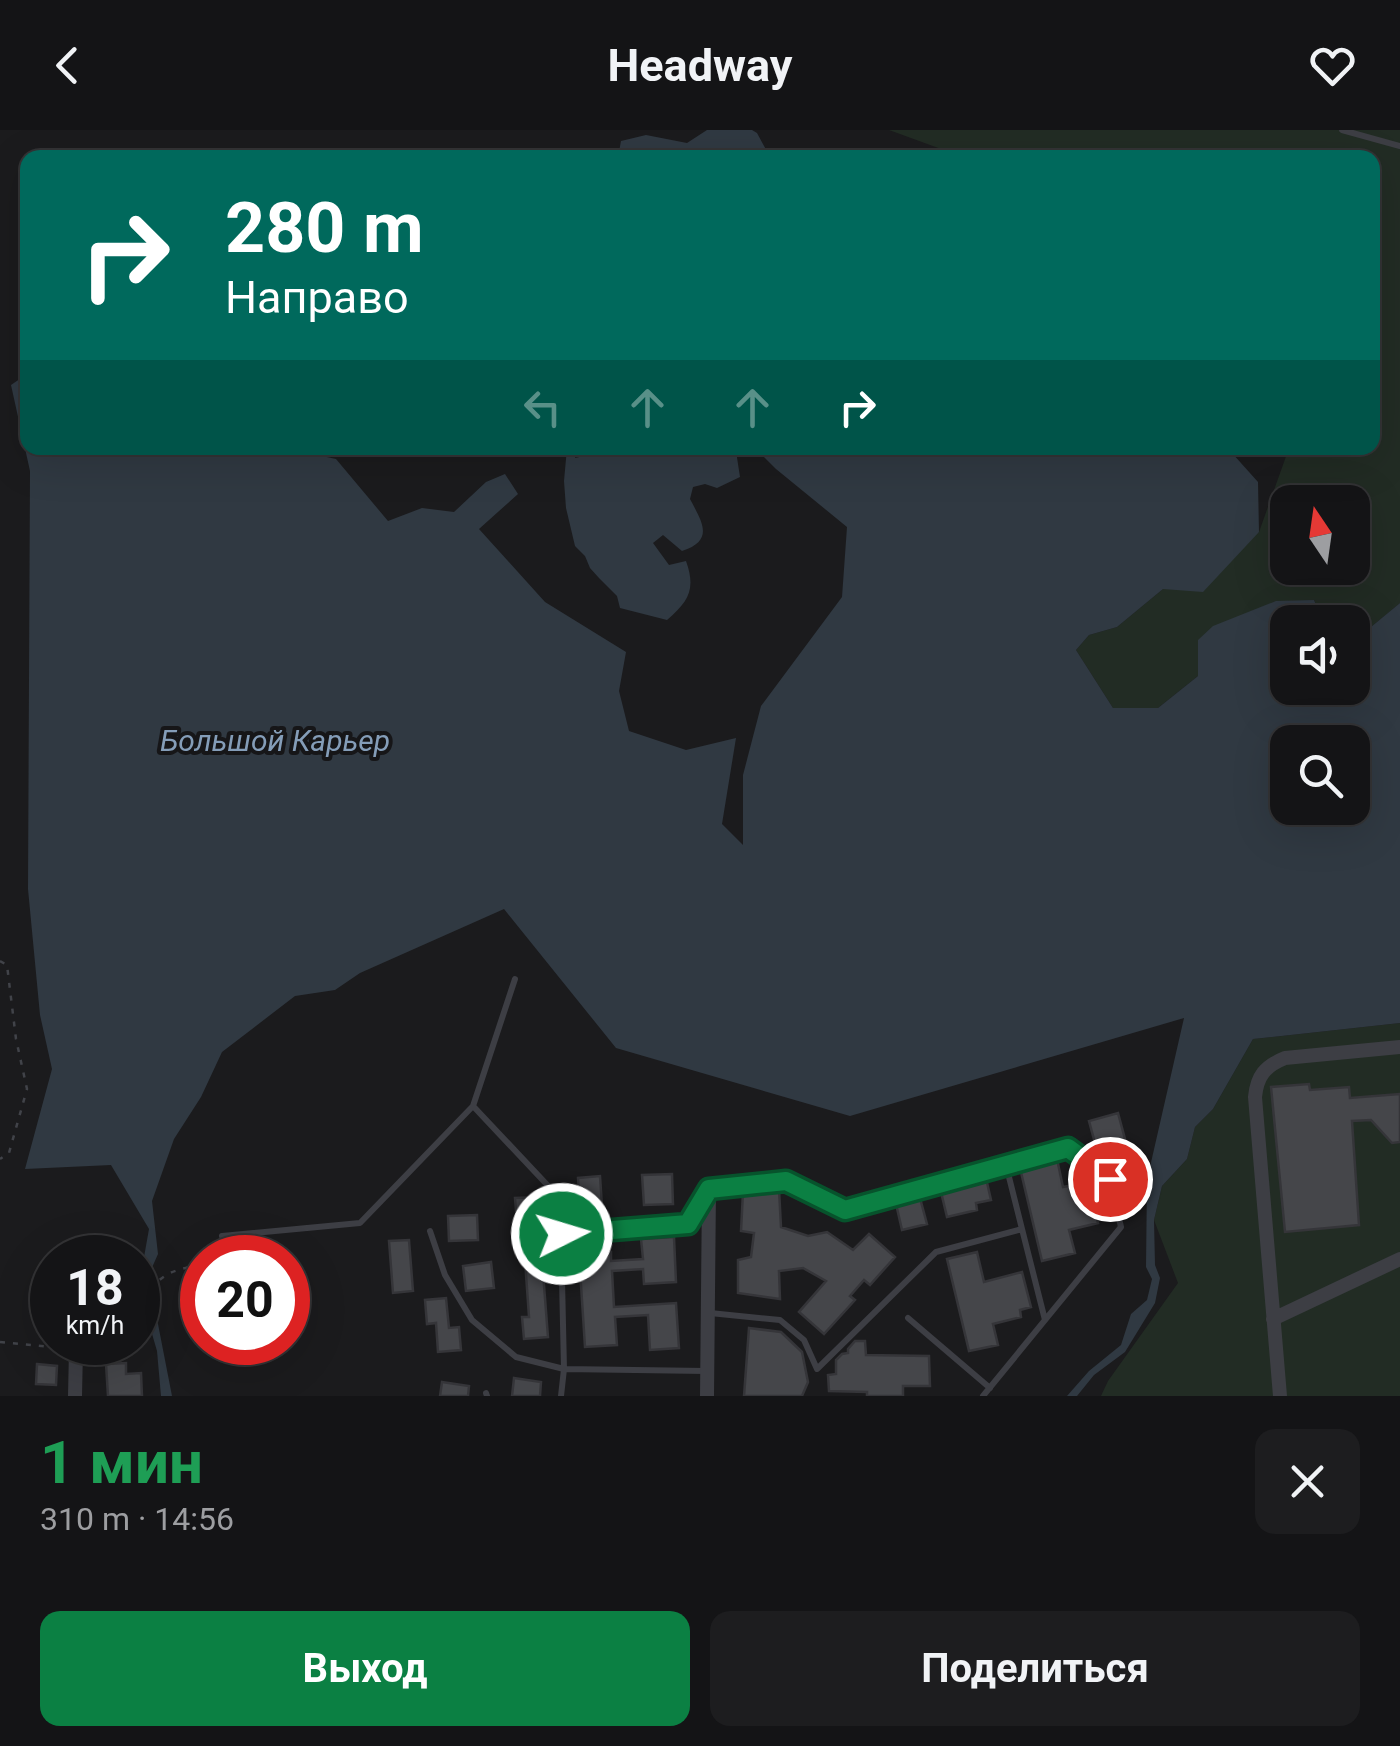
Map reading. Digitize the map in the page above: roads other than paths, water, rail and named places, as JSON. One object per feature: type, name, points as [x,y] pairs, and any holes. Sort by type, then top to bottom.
[{"type":"street","points":[[1280,1396],[1255,1097],[1257,1082],[1270,1066],[1285,1058],[1400,1047]]},
{"type":"street","points":[[707,1396],[709,1189]]},
{"type":"street","points":[[1273,1319],[1400,1259]]},
{"type":"street","points":[[74,1396],[75,1365]]},
{"type":"lane","points":[[1342,130],[1400,146]]},
{"type":"lane","points":[[233,1235],[360,1223],[473,1106],[516,979]]},
{"type":"lane","points":[[473,1106],[552,1190],[562,1234],[561,1396]]},
{"type":"lane","points":[[562,1234],[688,1224],[709,1189],[786,1181],[845,1210],[1068,1148],[1110,1179],[1120,1227],[983,1396]]},
{"type":"lane","points":[[1006,1166],[1044,1320]]},
{"type":"lane","points":[[709,1313],[780,1320],[804,1340],[818,1369],[936,1252],[1022,1229]]},
{"type":"lane","points":[[430,1231],[445,1276],[472,1320],[516,1358],[564,1370],[708,1371]]},
{"type":"lane","points":[[908,1318],[990,1388]]},
{"type":"water","points":[[707,130],[752,130],[766,150],[619,150],[621,141],[646,135],[687,143]]},
{"type":"water","name":"Большой Карьер","points":[[20,379],[20,426],[11,385]]},
{"type":"water","name":"Большой Карьер","points":[[26,455],[317,455],[336,459],[388,521],[422,508],[454,512],[486,482],[505,474],[518,494],[479,529],[545,602],[626,652],[619,691],[629,731],[686,750],[736,738],[722,824],[743,845],[743,775],[761,706],[842,597],[847,527],[762,455],[1234,455],[1258,482],[1259,532],[1203,592],[1163,589],[1117,627],[1089,635],[1076,650],[1113,708],[1158,708],[1198,676],[1198,640],[1213,626],[1276,601],[1314,600],[1316,605],[1270,605],[1270,705],[1370,705],[1370,628],[1400,603],[1400,1023],[1253,1039],[1213,1109],[1195,1127],[1187,1159],[1162,1186],[1154,1220],[1155,1265],[1160,1278],[1155,1303],[1125,1352],[1094,1375],[1077,1396],[1067,1396],[1089,1371],[1121,1345],[1131,1314],[1147,1300],[1152,1279],[1146,1267],[1147,1180],[1184,1018],[850,1116],[616,1048],[504,909],[360,973],[335,990],[295,996],[222,1052],[201,1097],[174,1139],[152,1201],[156,1235],[148,1235],[149,1229],[111,1165],[25,1169],[52,1069],[40,1015],[28,889],[30,471]]},
{"type":"water","points":[[566,455],[737,455],[740,477],[717,488],[705,484],[693,487],[690,499],[703,530],[692,547],[682,551],[663,535],[653,543],[669,565],[686,561],[689,571],[689,594],[667,620],[620,608],[617,596],[590,568],[575,546],[564,481]]},
{"type":"water","name":"Большой Карьер","points":[[160,1334],[172,1396],[161,1396],[158,1365]]}]
